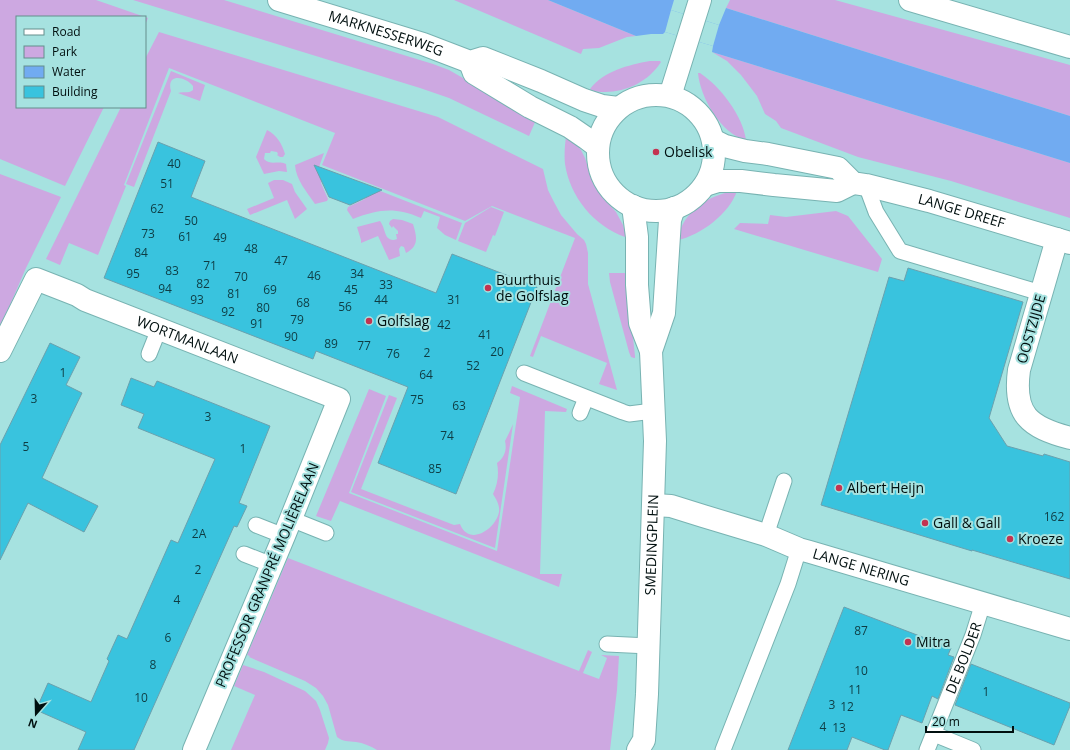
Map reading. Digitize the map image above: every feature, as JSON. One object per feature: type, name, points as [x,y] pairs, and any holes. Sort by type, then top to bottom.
[{"type":"street","name":"MARKNESSERWEG","points":[[279,0],[423,44],[470,62],[483,58],[584,100],[602,106],[618,108]]},
{"type":"street","points":[[910,0],[1070,47]]},
{"type":"street","points":[[670,96],[697,9]]},
{"type":"street","points":[[470,62],[474,73],[530,107],[570,127],[598,147]]},
{"type":"street","points":[[659,94],[670,96],[693,108],[702,117],[709,128],[713,140],[713,163],[705,185],[691,199],[674,208],[653,211],[643,210],[625,202],[606,183],[599,166],[598,147],[600,136],[610,117],[618,108],[627,102],[648,95],[659,94]]},
{"type":"street","points":[[713,140],[725,146],[746,151],[838,168],[859,184]]},
{"type":"street","points":[[705,185],[718,181],[741,181],[837,191],[859,184]]},
{"type":"street","name":"LANGE DREEF","points":[[859,184],[929,201],[1064,241]]},
{"type":"street","name":"SMEDINGPLEIN","points":[[633,206],[637,237],[637,285],[640,324],[651,351],[655,441],[649,646],[643,747]]},
{"type":"street","name":"SMEDINGPLEIN","points":[[651,351],[664,313],[670,220],[674,208]]},
{"type":"street","name":"OOSTZIJDE","points":[[1064,241],[1041,293],[1019,370],[1017,383],[1019,403],[1027,417],[1048,431],[1070,438]]},
{"type":"street","name":"WORTMANLAAN","points":[[0,351],[36,279],[77,295],[85,300],[339,399]]},
{"type":"street","name":"PROFESSOR GRANPRÉ MOLIÈRELAAN","points":[[194,750],[272,565],[339,399]]},
{"type":"street","name":"LANGE NERING","points":[[654,505],[671,506],[766,535],[799,549],[1070,629]]},
{"type":"lane","points":[[859,184],[900,251],[1041,293]]},
{"type":"lane","points":[[149,354],[159,329]]},
{"type":"lane","points":[[524,373],[629,414],[653,411]]},
{"type":"lane","points":[[580,413],[586,398]]},
{"type":"lane","points":[[766,535],[784,481]]},
{"type":"lane","points":[[256,525],[326,533]]},
{"type":"lane","points":[[723,750],[788,584],[799,549]]},
{"type":"lane","points":[[244,554],[272,565]]},
{"type":"lane","name":"DE BOLDER","points":[[928,750],[973,635],[983,603]]},
{"type":"lane","points":[[608,644],[649,646]]},
{"type":"lane","points":[[934,734],[973,750]]},
{"type":"green space","points":[[0,0],[96,0],[142,16],[16,16],[16,108],[104,108],[65,186],[0,159]]},
{"type":"green space","points":[[133,0],[224,0],[449,70],[536,120],[529,136],[449,98],[420,88]]},
{"type":"green space","points":[[454,0],[548,0],[636,36],[627,37],[599,48],[583,49],[581,54]]},
{"type":"green space","points":[[730,0],[835,0],[1070,65],[1070,116],[726,8]]},
{"type":"green space","points":[[159,32],[438,117],[543,169],[548,190],[561,215],[586,244],[588,253],[588,284],[617,390],[599,384],[607,363],[541,336],[533,357],[530,356],[575,238],[492,206],[465,221],[322,165],[335,133],[169,68],[124,185],[126,186],[98,255],[69,243],[60,265],[46,259],[121,108],[146,108],[146,57]]},
{"type":"green space","points":[[712,52],[1070,163],[1070,218],[951,181],[858,157],[781,128],[776,121],[765,114],[757,96],[741,75],[727,61]]},
{"type":"green space","points":[[650,61],[661,62],[644,80],[629,88],[605,92],[593,91],[590,89],[609,73],[625,67]]},
{"type":"green space","points":[[171,71],[205,85],[200,101],[178,93],[193,90],[193,86],[190,83],[181,78],[171,81],[171,91],[134,187],[126,184]]},
{"type":"green space","points":[[698,73],[708,79],[729,102],[740,121],[746,140],[728,130],[713,113],[703,93]]},
{"type":"green space","points":[[267,130],[274,134],[279,140],[285,154],[283,157],[280,157],[277,155],[277,152],[271,151],[270,153],[265,153],[264,159],[272,163],[286,164],[287,172],[279,171],[264,174],[256,157]]},
{"type":"green space","points":[[566,136],[581,150],[594,185],[616,212],[623,225],[625,237],[603,226],[585,209],[578,199],[572,188],[565,164]]},
{"type":"green space","points":[[324,153],[319,167],[326,169],[321,183],[328,199],[327,201],[315,204],[297,176],[295,165]]},
{"type":"green space","points":[[0,174],[61,197],[0,325]]},
{"type":"green space","points":[[274,180],[283,180],[292,184],[295,192],[307,209],[295,219],[287,200],[250,215],[247,209],[274,198],[268,183]]},
{"type":"green space","points":[[370,187],[462,223],[456,240],[445,235],[437,228],[440,217],[424,211],[421,218],[403,212],[379,211],[353,219],[347,210],[348,207],[365,199]]},
{"type":"green space","points":[[737,191],[728,208],[713,222],[696,233],[678,240],[680,230],[685,220],[704,202],[728,192]]},
{"type":"green space","points":[[491,207],[504,212],[495,236],[493,235],[486,252],[458,241],[465,223]]},
{"type":"green space","points":[[836,211],[848,216],[882,259],[878,272],[734,229],[740,223],[768,224],[770,215],[786,217]]},
{"type":"green space","points":[[393,219],[402,220],[413,224],[416,241],[413,247],[406,253],[404,247],[401,246],[399,249],[400,256],[389,260],[378,236],[361,243],[357,227],[380,221],[387,237],[394,240],[397,239],[396,234],[398,234],[398,231],[393,226],[392,228],[389,224]]},
{"type":"green space","points":[[609,273],[626,273],[635,358],[631,357],[629,352],[610,282]]},
{"type":"green space","points":[[512,386],[567,409],[566,412],[545,411],[540,574],[562,574],[559,587],[340,501],[331,521],[316,516],[369,389],[386,396],[349,493],[497,551],[520,397],[510,393]]},
{"type":"green space","points":[[389,395],[397,398],[361,489],[454,525],[460,524],[464,531],[469,534],[476,535],[482,533],[493,524],[497,518],[499,507],[493,494],[498,478],[497,463],[505,453],[505,441],[513,424],[495,548],[351,492]]},
{"type":"green space","points":[[288,558],[579,671],[588,650],[592,652],[583,673],[599,679],[607,658],[601,655],[619,656],[617,690],[610,750],[377,750],[364,744],[339,739],[337,737],[328,705],[316,688],[305,681],[247,655]]},
{"type":"green space","points":[[243,665],[264,672],[305,691],[316,701],[329,738],[325,750],[231,750],[255,695],[234,686]]},
{"type":"water","points":[[548,0],[674,0],[671,10],[719,25],[726,8],[1070,116],[1070,163],[712,52],[713,46],[665,32],[663,34],[636,36]]},
{"type":"pier","points":[[671,10],[719,25],[713,46],[665,32]]},
{"type":"building","name":"Golfslag","points":[[158,142],[205,161],[191,197],[436,293],[452,254],[537,287],[456,494],[378,463],[408,387],[316,351],[313,359],[104,278]]},
{"type":"building","points":[[314,165],[382,190],[350,205],[329,197]]},
{"type":"building","points":[[908,268],[1023,302],[989,418],[1007,446],[1043,456],[1044,454],[1070,462],[1070,579],[821,505],[889,277],[904,281]]},
{"type":"building","points":[[50,343],[80,357],[66,385],[82,393],[42,478],[98,506],[84,532],[28,503],[0,560],[0,445]]},
{"type":"building","points":[[131,378],[154,387],[157,381],[270,426],[239,503],[247,506],[237,527],[234,526],[134,750],[78,750],[86,732],[36,710],[48,683],[91,702],[109,661],[107,659],[118,635],[127,639],[171,540],[178,543],[215,459],[138,428],[144,414],[121,405]]},
{"type":"building","points":[[844,607],[951,648],[948,655],[954,657],[938,699],[932,696],[922,723],[901,715],[888,750],[852,737],[847,750],[788,750]]},
{"type":"building","points":[[971,664],[1070,703],[1054,745],[955,705]]},
{"type":"place","name":"Obelisk","points":[[656,152]]},
{"type":"place","name":"Buurthuis de Golfslag","points":[[488,288]]},
{"type":"place","name":"Golfslag","points":[[369,321]]},
{"type":"place","name":"Albert Heijn","points":[[839,488]]},
{"type":"place","name":"Gall & Gall","points":[[925,523]]},
{"type":"place","name":"Kroeze","points":[[1010,539]]},
{"type":"place","name":"Mitra","points":[[908,642]]}]
